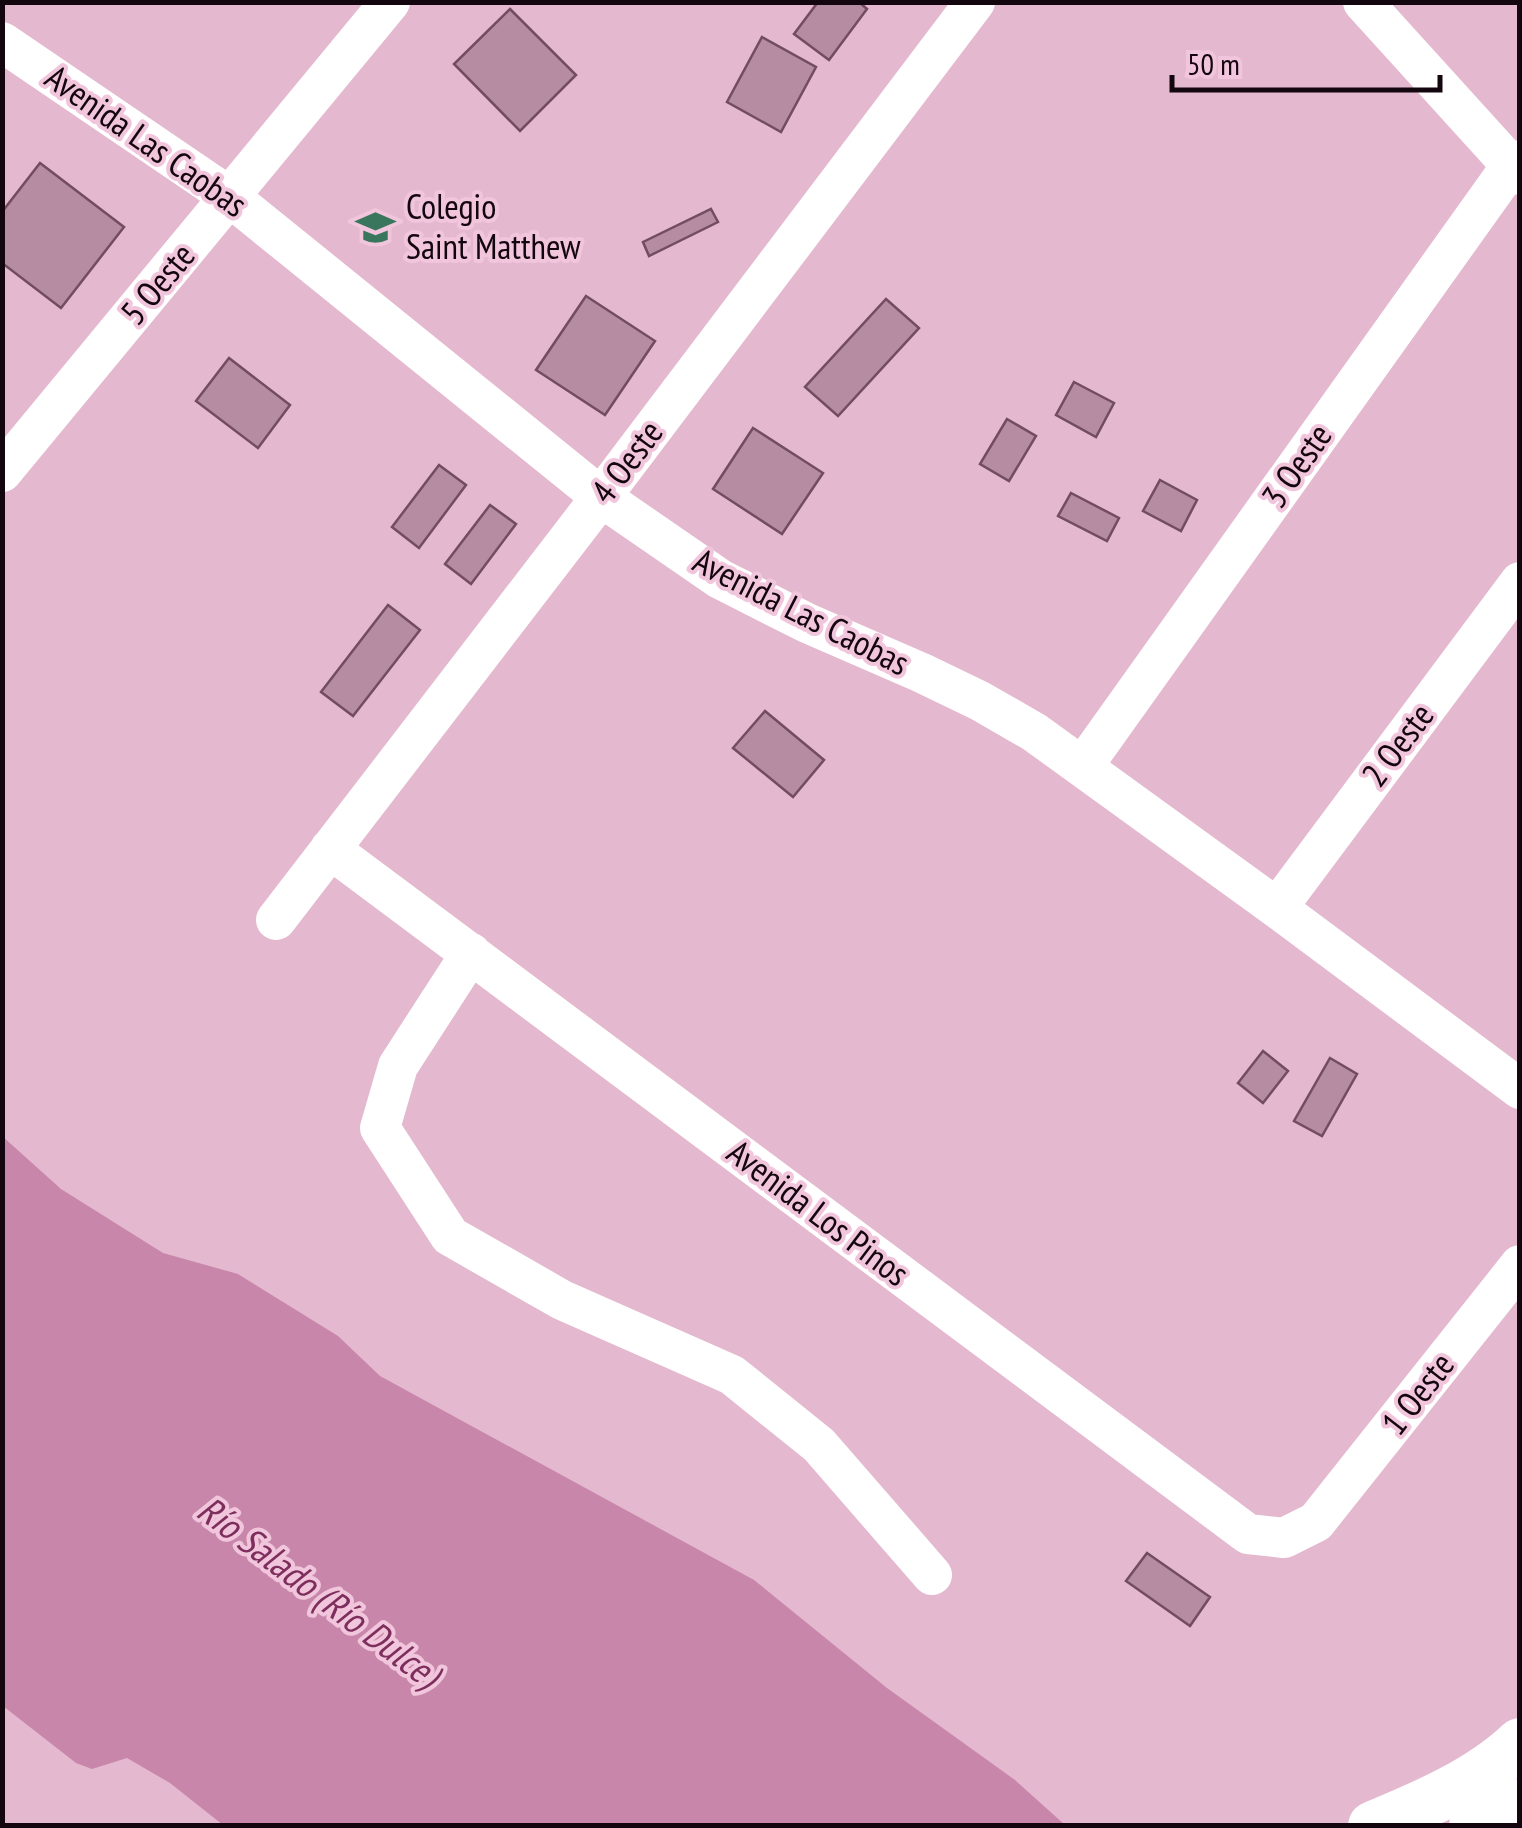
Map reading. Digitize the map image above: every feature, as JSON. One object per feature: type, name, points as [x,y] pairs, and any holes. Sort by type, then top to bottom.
[{"type":"main road","points":[[1373,1826],[1414,1809],[1500,1762],[1520,1743]]},
{"type":"main road","points":[[1474,1826],[1520,1804]]},
{"type":"street","name":"5 Oeste","points":[[2,472],[390,2]]},
{"type":"street","name":"4 Oeste","points":[[276,920],[975,2]]},
{"type":"street","points":[[1363,2],[1517,167]]},
{"type":"street","name":"Avenida Las Caobas","points":[[2,42],[230,196],[601,496],[720,580],[980,701],[1034,732],[1520,1088]]},
{"type":"street","name":"3 Oeste","points":[[1083,766],[1517,167]]},
{"type":"street","name":"2 Oeste","points":[[1278,908],[1520,582]]},
{"type":"street","name":"Avenida Los Pinos","points":[[330,849],[1248,1534],[1284,1538],[1316,1522]]},
{"type":"street","points":[[471,953],[398,1066],[380,1128],[450,1236],[562,1300],[732,1375],[819,1445],[932,1575]]},
{"type":"street","name":"1 Oeste","points":[[1316,1522],[1520,1265]]},
{"type":"water","name":"Río Salado (Río Dulce)","points":[[2,1136],[61,1189],[163,1253],[238,1274],[338,1336],[380,1376],[754,1580],[887,1688],[1015,1780],[1065,1825],[223,1825],[170,1783],[127,1758],[92,1769],[76,1763],[3,1706]]},
{"type":"building","points":[[818,2],[859,2],[867,9],[829,60],[794,34]]},
{"type":"building","points":[[510,9],[576,75],[520,131],[454,64]]},
{"type":"building","points":[[762,37],[816,67],[781,132],[727,102]]},
{"type":"building","points":[[40,163],[124,227],[61,308],[2,263],[2,212]]},
{"type":"building","points":[[711,209],[718,222],[649,256],[643,242]]},
{"type":"building","points":[[586,296],[655,341],[605,415],[536,370]]},
{"type":"building","points":[[886,299],[919,328],[838,416],[805,387]]},
{"type":"building","points":[[229,358],[290,405],[258,448],[196,401]]},
{"type":"building","points":[[1074,382],[1114,403],[1096,437],[1056,415]]},
{"type":"building","points":[[1007,419],[1036,436],[1009,481],[980,464]]},
{"type":"building","points":[[753,428],[823,473],[782,534],[713,489]]},
{"type":"building","points":[[439,465],[466,485],[419,548],[392,527]]},
{"type":"building","points":[[1160,480],[1197,500],[1181,531],[1143,511]]},
{"type":"building","points":[[1071,493],[1119,518],[1107,541],[1058,516]]},
{"type":"building","points":[[490,505],[516,524],[471,584],[445,564]]},
{"type":"building","points":[[388,605],[420,630],[353,716],[321,692]]},
{"type":"building","points":[[765,711],[824,760],[793,797],[733,748]]},
{"type":"building","points":[[1263,1051],[1288,1071],[1263,1103],[1238,1083]]},
{"type":"building","points":[[1330,1058],[1357,1074],[1322,1136],[1294,1121]]},
{"type":"building","points":[[1147,1553],[1210,1597],[1190,1626],[1126,1581]]},
{"type":"place","name":"Colegio Saint Matthew","points":[[376,227]]}]
